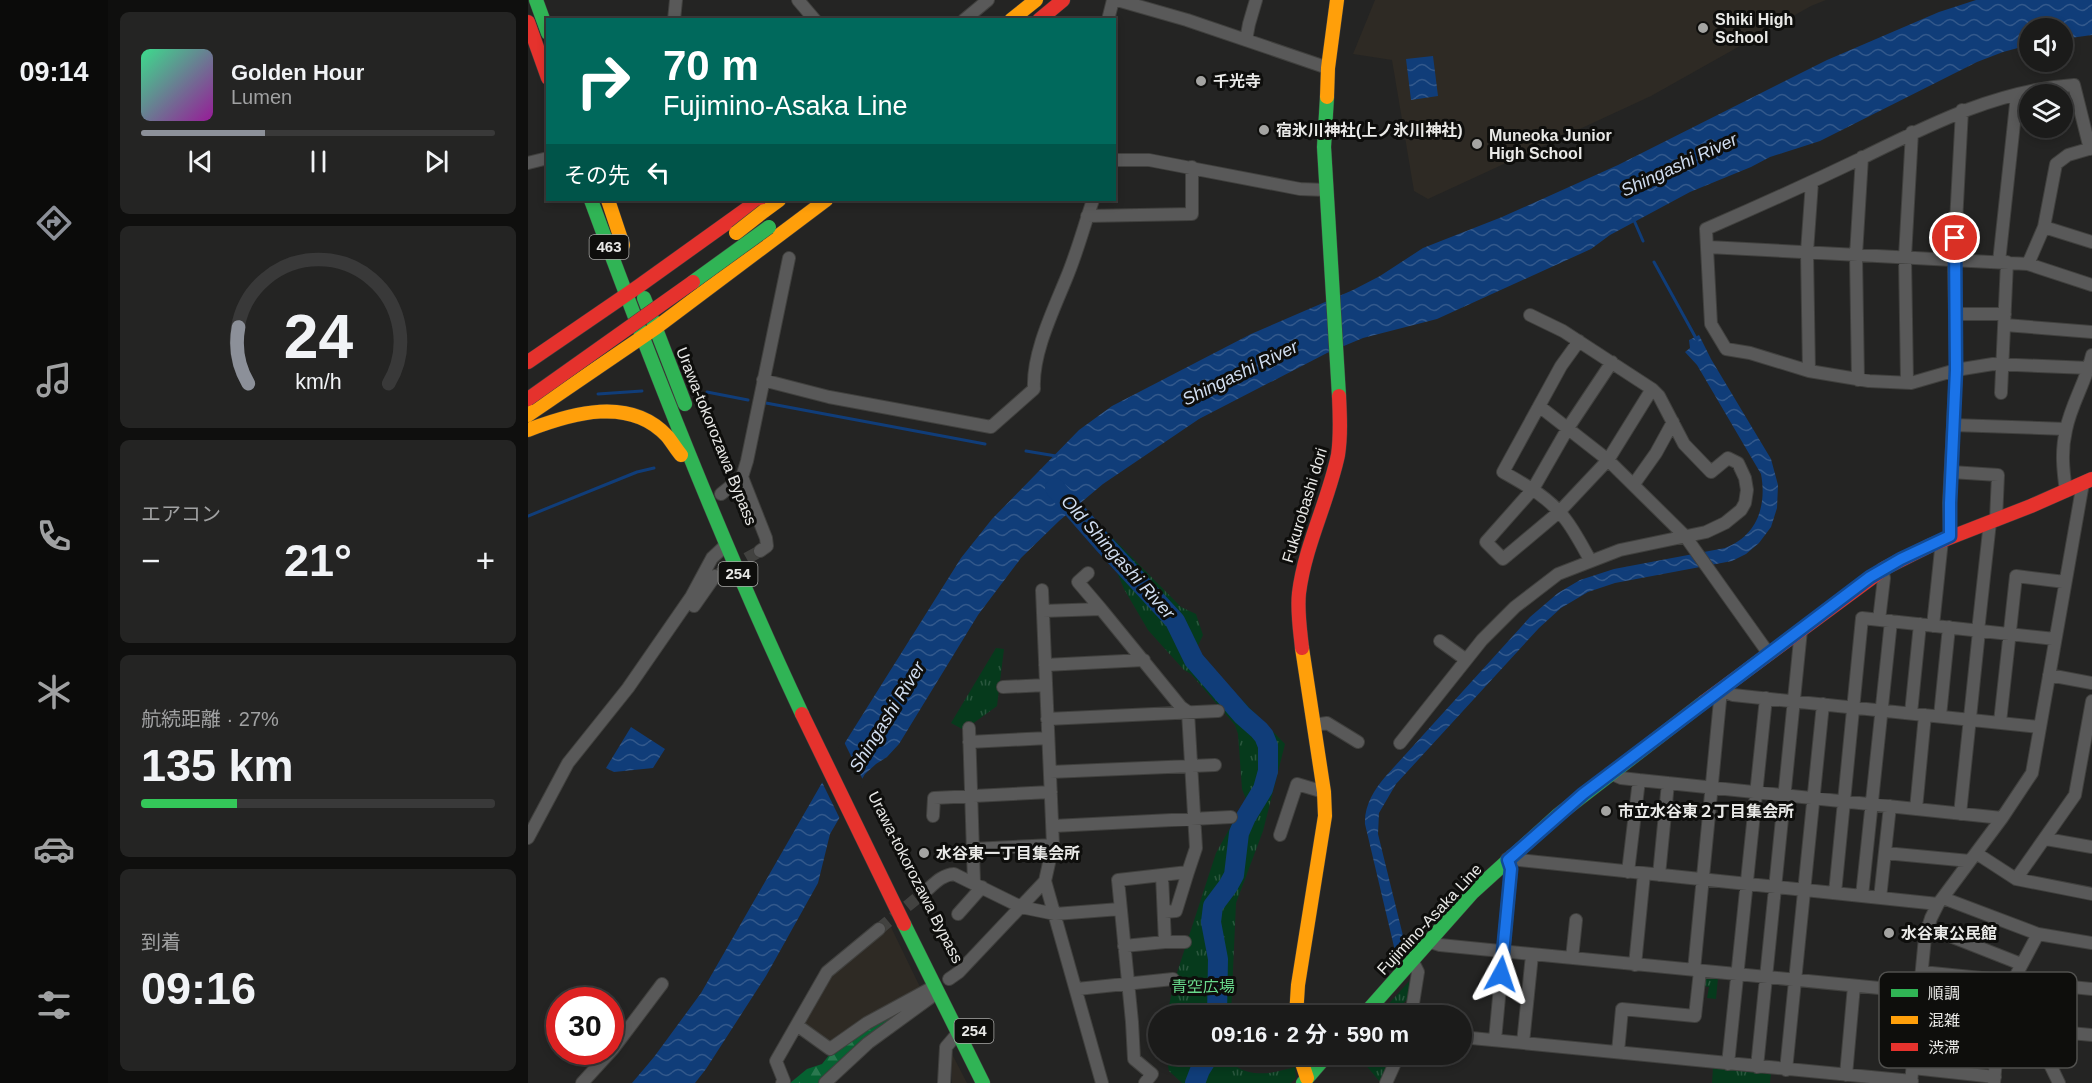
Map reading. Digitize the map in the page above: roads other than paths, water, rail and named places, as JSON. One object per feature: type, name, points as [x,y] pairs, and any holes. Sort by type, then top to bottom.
[{"type":"main road","points":[[536,0],[546,28]]},
{"type":"main road","points":[[1014,18],[1036,0]]},
{"type":"main road","points":[[1042,18],[1064,0]]},
{"type":"main road","points":[[1048,18],[1064,0]]},
{"type":"main road","name":"Fukurobashi dori","points":[[1297,1005],[1298,985],[1324,833],[1324,792],[1298,619],[1297,598],[1304,559],[1335,473],[1341,431],[1324,147],[1328,68],[1337,0]]},
{"type":"main road","points":[[528,22],[546,72]]},
{"type":"main road","name":"463","points":[[591,201],[633,290]]},
{"type":"main road","name":"463","points":[[608,201],[626,253]]},
{"type":"main road","points":[[528,383],[642,312],[806,201]]},
{"type":"main road","points":[[528,414],[657,327],[825,201]]},
{"type":"main road","points":[[528,362],[762,205]]},
{"type":"main road","points":[[528,399],[642,312],[762,205]]},
{"type":"main road","name":"463","points":[[633,271],[633,290]]},
{"type":"main road","name":"Urawa-tokorozawa Bypass","points":[[633,290],[657,327],[691,420]]},
{"type":"main road","name":"Urawa-tokorozawa Bypass","points":[[633,290],[642,337],[726,544],[816,746],[982,1083]]},
{"type":"main road","name":"254","points":[[528,430],[558,419],[597,412],[618,411],[637,415],[656,425],[671,439],[691,477],[705,494]]},
{"type":"main road","name":"Fujimino-Asaka Line","points":[[1373,1005],[1472,893],[1509,858],[1610,773],[1882,569],[1946,538],[2088,481]]},
{"type":"main road","name":"Urawa-tokorozawa Bypass","points":[[757,581],[801,685],[861,803]]},
{"type":"main road","points":[[936,989],[948,979]]},
{"type":"main road","points":[[1301,1065],[1305,1081]]},
{"type":"main road","points":[[1305,1081],[1319,1065]]},
{"type":"street","points":[[674,18],[676,0]]},
{"type":"street","points":[[798,0],[813,18]]},
{"type":"street","points":[[966,18],[988,0]]},
{"type":"street","points":[[1109,18],[1115,0],[1328,68]]},
{"type":"street","points":[[1246,40],[1256,0]]},
{"type":"street","points":[[2028,264],[2044,227],[2056,164],[2068,155],[2091,149],[2074,85],[2056,86],[1962,111],[1912,132],[1812,182],[1706,230],[1711,324],[1726,349],[1750,353],[1809,371],[1858,380],[1907,382],[1927,380],[1956,370],[2003,363],[2089,369]]},
{"type":"street","points":[[2001,393],[2005,319],[2003,262],[2018,95]]},
{"type":"street","points":[[1933,626],[1946,538],[1951,472],[1956,370],[1954,260],[1962,111]]},
{"type":"street","points":[[1907,382],[1905,257],[1912,132]]},
{"type":"street","points":[[528,163],[546,158]]},
{"type":"street","points":[[1858,380],[1856,255],[1862,158]]},
{"type":"street","points":[[1116,160],[1149,160],[1300,189],[1326,190]]},
{"type":"street","points":[[1087,216],[1192,214],[1192,167]]},
{"type":"street","points":[[1809,371],[1807,252],[1812,182]]},
{"type":"street","points":[[763,380],[829,397],[991,427],[1034,389],[1035,365],[1054,305],[1067,277],[1093,201]]},
{"type":"street","points":[[2044,227],[2092,243]]},
{"type":"street","points":[[1708,247],[2028,264],[2092,285]]},
{"type":"street","points":[[721,494],[742,477],[747,461],[789,258]]},
{"type":"street","points":[[1955,314],[2092,332]]},
{"type":"street","points":[[1400,742],[1465,659],[1528,596],[1558,574],[1590,560],[1639,544],[1689,541],[1715,529],[1742,510],[1745,503],[1745,478],[1733,455],[1711,472],[1684,444],[1659,396],[1652,389],[1548,322],[1530,315]]},
{"type":"street","points":[[1579,341],[1561,366],[1503,472],[1533,489],[1559,512],[1567,521],[1590,560]]},
{"type":"street","points":[[2066,491],[2062,455],[2066,429],[2092,356]]},
{"type":"street","points":[[1612,362],[1568,428],[1533,489],[1486,542],[1503,559],[1559,512],[1608,460],[1652,389]]},
{"type":"street","points":[[1539,406],[1608,460],[1689,541],[1769,654]]},
{"type":"street","points":[[1634,484],[1656,453],[1673,422]]},
{"type":"street","points":[[1953,424],[2066,429]]},
{"type":"street","points":[[1951,472],[1998,475],[1960,814]]},
{"type":"street","points":[[742,477],[766,538],[767,546],[760,551]]},
{"type":"street","points":[[1922,972],[1927,927],[1941,901],[2029,779],[2065,582],[2088,481]]},
{"type":"street","points":[[528,838],[568,763],[628,688],[691,597],[712,558],[726,544]]},
{"type":"street","points":[[1862,896],[1882,710],[1885,621],[1882,569]]},
{"type":"street","points":[[1088,573],[1078,582],[1188,712],[1196,848],[1176,911],[1164,912]]},
{"type":"street","points":[[656,649],[670,639],[715,576]]},
{"type":"street","points":[[2000,722],[2016,576],[2065,582]]},
{"type":"street","points":[[1042,590],[1053,826],[1053,845],[1045,881],[1102,1083]]},
{"type":"street","points":[[1043,611],[1101,609]]},
{"type":"street","points":[[1834,893],[1862,618],[2055,639]]},
{"type":"street","points":[[1911,713],[1920,624]]},
{"type":"street","points":[[1940,716],[1948,627]]},
{"type":"street","points":[[1757,1067],[1801,630]]},
{"type":"street","points":[[1440,641],[1465,659]]},
{"type":"street","points":[[1045,665],[1144,660]]},
{"type":"street","points":[[2049,675],[2092,683]]},
{"type":"street","points":[[1003,687],[1046,685]]},
{"type":"street","points":[[1618,1052],[1622,1009],[1695,1016],[1704,880],[1721,690],[1733,695],[2039,727]]},
{"type":"street","points":[[1728,1064],[1766,698]]},
{"type":"street","points":[[2016,879],[2075,795],[2092,701]]},
{"type":"street","points":[[1786,1070],[1823,704]]},
{"type":"street","points":[[1047,719],[1218,711]]},
{"type":"street","points":[[1916,809],[1925,715]]},
{"type":"street","points":[[1314,725],[1327,723],[1358,742]]},
{"type":"street","points":[[958,914],[978,885],[973,849],[969,728]]},
{"type":"street","points":[[969,742],[1048,738]]},
{"type":"street","points":[[1050,772],[1215,765]]},
{"type":"street","points":[[1610,773],[1615,777],[1639,780],[2002,818]]},
{"type":"street","points":[[1629,872],[1639,780]]},
{"type":"street","points":[[1659,875],[1668,783]]},
{"type":"street","points":[[1280,835],[1297,784],[1324,792]]},
{"type":"street","points":[[933,816],[934,798],[1051,792]]},
{"type":"street","points":[[1880,898],[1890,806]]},
{"type":"street","points":[[1053,826],[1231,817]]},
{"type":"street","points":[[2046,839],[2092,847]]},
{"type":"street","points":[[973,849],[1053,845]]},
{"type":"street","points":[[1885,853],[1973,857],[2016,879],[2092,894]]},
{"type":"street","points":[[1495,1040],[1511,869],[1509,858],[1880,898],[1941,901],[2038,934],[2092,943]]},
{"type":"street","points":[[1145,1083],[1152,1074],[1134,1059],[1118,880],[1188,872]]},
{"type":"street","points":[[927,890],[947,874],[954,873],[1021,907],[1055,914],[1120,909]]},
{"type":"street","points":[[1635,964],[1644,874]]},
{"type":"street","points":[[1162,875],[1166,942]]},
{"type":"street","points":[[948,979],[959,972],[1045,881]]},
{"type":"street","points":[[1572,958],[1576,920]]},
{"type":"street","points":[[1927,927],[2021,964]]},
{"type":"street","points":[[782,1083],[784,1081],[776,1061],[827,972],[879,929]]},
{"type":"street","points":[[2016,972],[2038,934]]},
{"type":"street","points":[[1428,941],[1440,945],[1503,952],[1879,988]]},
{"type":"street","points":[[1124,946],[1185,942]]},
{"type":"street","points":[[1523,1043],[1532,955]]},
{"type":"street","points":[[1412,960],[1418,972],[1413,1005]]},
{"type":"street","points":[[1077,989],[1173,979]]},
{"type":"street","points":[[582,1083],[612,1049],[662,984]]},
{"type":"street","points":[[1846,1075],[1854,986]]},
{"type":"street","points":[[2077,988],[2092,989]]},
{"type":"street","points":[[798,1026],[830,1049],[867,1023],[936,989]]},
{"type":"street","points":[[825,1083],[868,1043],[936,989]]},
{"type":"street","points":[[944,1083],[946,1047],[958,1033]]},
{"type":"street","points":[[2077,1034],[2092,1035]]},
{"type":"street","points":[[1472,1038],[1911,1082],[1913,1068],[1994,1080]]},
{"type":"street","points":[[1386,1083],[1394,1065]]},
{"type":"street","points":[[2052,1068],[2059,1083]]},
{"type":"water","name":"Shingashi River","points":[[1976,0],[2092,0],[2092,35],[2073,38],[2073,18],[2019,18],[2019,48],[1977,62],[1820,141],[1770,157],[1690,192],[1610,235],[1591,249],[1437,319],[1363,338],[1327,353],[1199,419],[1103,484],[1059,521],[1021,558],[978,615],[899,744],[887,757],[865,774],[830,834],[818,883],[766,976],[695,1083],[632,1083],[701,993],[846,741],[961,558],[992,519],[1079,430],[1112,406],[1251,334],[1353,290],[1380,276],[1423,248],[1502,217],[1618,165],[1827,60],[1939,12]]},
{"type":"water","points":[[1433,56],[1438,96],[1411,100],[1406,59]]},
{"type":"water","points":[[1699,335],[1771,459],[1778,485],[1777,508],[1771,527],[1759,543],[1746,554],[1732,561],[1615,583],[1588,592],[1561,608],[1539,628],[1396,784],[1379,813],[1378,834],[1407,952],[1392,969],[1387,965],[1395,951],[1365,824],[1370,799],[1385,777],[1530,617],[1558,593],[1580,580],[1614,569],[1725,548],[1745,536],[1757,518],[1762,497],[1761,474],[1697,365],[1685,352],[1690,348],[1689,340]]},
{"type":"water","points":[[631,727],[665,749],[653,768],[614,772],[606,768]]},
{"type":"waterway","points":[[1633,218],[1643,241]]},
{"type":"waterway","points":[[1654,262],[1697,340]]},
{"type":"waterway","points":[[598,394],[642,391]]},
{"type":"waterway","points":[[707,392],[748,400]]},
{"type":"waterway","points":[[766,403],[985,444]]},
{"type":"waterway","points":[[1026,451],[1056,456]]},
{"type":"waterway","points":[[528,516],[637,472],[654,468]]},
{"type":"waterway","name":"Old Shingashi River","points":[[1055,488],[1175,621],[1194,660],[1242,715],[1259,730],[1268,746],[1268,771],[1263,789],[1239,833],[1234,875],[1213,906],[1211,922],[1218,959],[1217,1005]]},
{"type":"waterway","name":"Old Shingashi River","points":[[1195,1083],[1203,1065]]},
{"type":"tunnel","points":[[715,576],[760,551]]},
{"type":"tunnel","points":[[879,929],[927,890]]},
{"type":"place","name":"Shiki High School","points":[[1703,28]]},
{"type":"place","name":"千光寺","points":[[1201,81]]},
{"type":"place","name":"宿氷川神社(上ノ氷川神社)","points":[[1264,130]]},
{"type":"place","name":"Muneoka Junior High School","points":[[1477,144]]},
{"type":"place","name":"市立水谷東２丁目集会所","points":[[1606,811]]},
{"type":"place","name":"水谷東一丁目集会所","points":[[924,853]]},
{"type":"place","name":"水谷東公民館","points":[[1889,933]]},
{"type":"park label","name":"青空広場","points":[[1203,986]]}]
